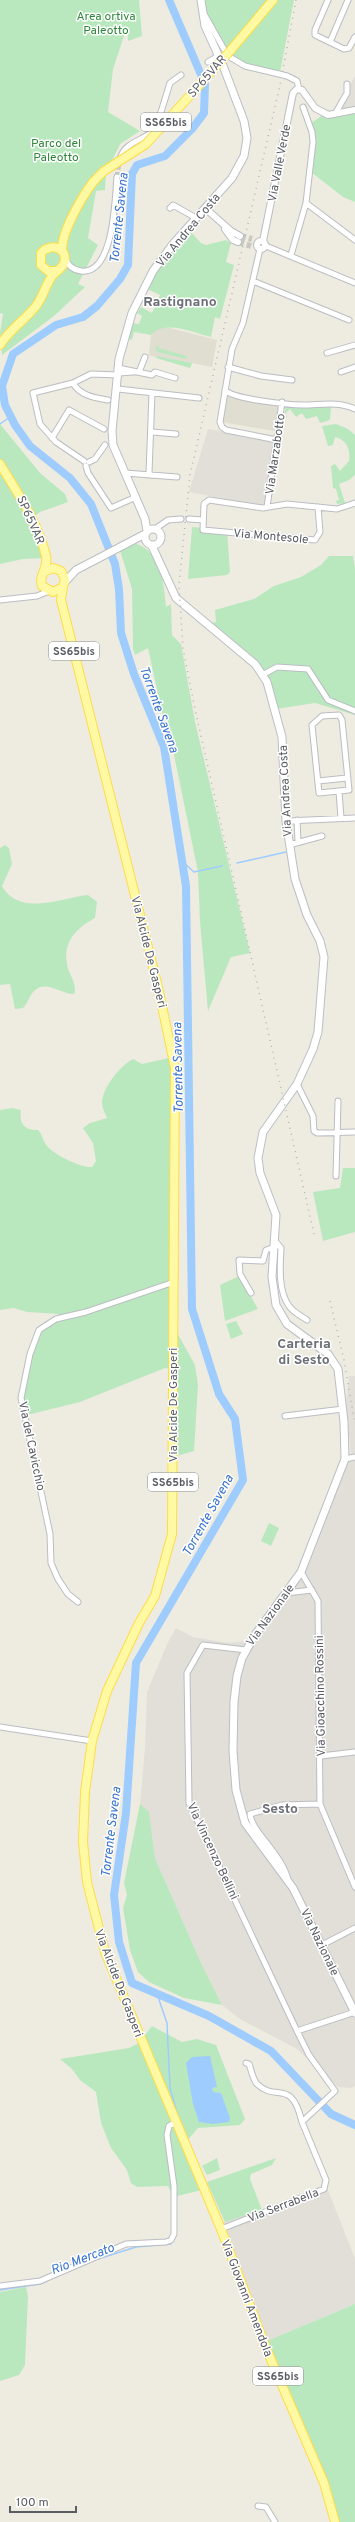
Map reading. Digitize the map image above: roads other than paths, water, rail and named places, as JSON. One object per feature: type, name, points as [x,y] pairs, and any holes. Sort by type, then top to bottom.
[{"type":"main road","name":"Via Andrea Costa","points":[[150,531],[125,473],[108,443],[108,430],[112,400],[118,389],[118,372],[128,323],[143,288],[161,260],[237,170],[247,144],[242,112],[205,26],[201,0]]},
{"type":"main road","name":"SP65VAR","points":[[64,238],[79,203],[93,182],[104,171],[146,144],[228,53],[273,0]]},
{"type":"main road","points":[[46,285],[44,268],[40,257],[44,249],[52,246],[64,238]]},
{"type":"main road","name":"SS65bis","points":[[64,238],[64,255]]},
{"type":"main road","points":[[0,345],[38,304],[46,285],[58,270],[64,255],[52,246]]},
{"type":"main road","points":[[44,268],[58,270]]},
{"type":"main road","name":"SP65VAR","points":[[0,464],[27,507],[46,556],[59,569]]},
{"type":"main road","points":[[51,592],[64,584],[76,570],[150,531]]},
{"type":"main road","points":[[150,531],[152,544]]},
{"type":"main road","points":[[150,531],[161,536],[152,544]]},
{"type":"main road","points":[[133,540],[152,544]]},
{"type":"main road","name":"Via Andrea Costa","points":[[152,544],[176,598],[255,664],[264,674],[282,737],[286,821],[289,845],[300,897],[320,941],[324,957],[318,1032],[313,1049],[297,1084],[271,1119],[259,1147],[259,1169],[276,1215]]},
{"type":"main road","name":"SP65VAR","points":[[44,572],[46,556]]},
{"type":"main road","points":[[61,600],[42,586],[41,578],[44,572],[59,569],[76,570]]},
{"type":"main road","name":"SS65bis","points":[[59,569],[64,584]]},
{"type":"main road","name":"Via Alcide De Gasperi","points":[[64,584],[61,600],[172,1048],[175,1097],[172,1534],[155,1596],[139,1623],[107,1691],[92,1741],[84,1792],[83,1842],[87,1882],[104,1952],[221,2229]]},
{"type":"main road","name":"Via Nazionale","points":[[276,1215],[272,1283],[278,1311],[287,1324],[332,1358],[340,1376],[345,1459],[301,1572],[246,1650],[237,1676],[234,1702],[233,1751],[237,1797],[248,1830],[289,1882],[355,2012]]},
{"type":"main road","name":"Via Giovanni Amendola","points":[[221,2229],[266,2348],[324,2484],[335,2522]]},
{"type":"street","points":[[328,0],[315,30],[315,35],[344,49],[349,48],[355,37]]},
{"type":"street","points":[[330,42],[348,0]]},
{"type":"street","points":[[202,10],[228,53],[245,66],[287,76],[297,81],[299,89],[319,110],[328,115],[335,115],[355,110]]},
{"type":"street","points":[[208,62],[220,60]]},
{"type":"street","points":[[120,159],[122,152],[136,139],[156,128],[170,83],[181,75]]},
{"type":"street","points":[[335,115],[347,93],[347,84]]},
{"type":"street","name":"Via Valle Verde","points":[[259,244],[287,127],[290,98],[294,91],[299,89]]},
{"type":"street","points":[[291,255],[306,203],[313,138],[303,107]]},
{"type":"street","points":[[58,270],[70,267],[88,271],[97,266],[111,236],[116,177]]},
{"type":"street","points":[[306,203],[355,240]]},
{"type":"street","points":[[170,208],[173,206],[196,218]]},
{"type":"street","points":[[205,208],[222,225],[229,236],[239,239]]},
{"type":"street","points":[[277,440],[222,428],[220,422],[228,367],[234,340],[243,323],[253,281],[259,244],[291,255],[355,283]]},
{"type":"street","points":[[64,255],[70,267]]},
{"type":"street","points":[[253,281],[349,320]]},
{"type":"street","points":[[327,353],[355,345]]},
{"type":"street","points":[[137,372],[145,357]]},
{"type":"street","points":[[228,367],[261,376],[292,380]]},
{"type":"street","points":[[341,372],[355,367]]},
{"type":"street","points":[[136,497],[111,508],[88,472],[86,463],[52,438],[40,424],[32,393],[74,383],[91,374],[137,372],[152,375],[155,372],[175,378]]},
{"type":"street","points":[[74,383],[80,391],[94,398],[112,400]]},
{"type":"street","points":[[118,389],[199,398]]},
{"type":"street","points":[[225,390],[235,395],[282,402]]},
{"type":"street","points":[[151,475],[149,473],[152,432],[152,393]]},
{"type":"street","name":"Via Marzabotto","points":[[267,507],[282,402],[303,405],[337,404],[355,409]]},
{"type":"street","points":[[52,438],[69,410],[108,430]]},
{"type":"street","points":[[152,432],[176,434]]},
{"type":"street","points":[[86,463],[95,459],[108,443]]},
{"type":"street","points":[[125,473],[177,477]]},
{"type":"street","name":"Via Marzabotto","points":[[203,520],[204,504],[209,500],[267,507],[287,504],[337,509],[354,505]]},
{"type":"street","name":"Via Montesole","points":[[203,520],[203,530],[315,540],[320,532],[318,507]]},
{"type":"street","points":[[150,531],[168,520],[181,518]]},
{"type":"street","points":[[189,519],[203,520]]},
{"type":"street","points":[[33,597],[43,592],[42,586]]},
{"type":"street","points":[[0,600],[33,597],[51,592]]},
{"type":"street","points":[[264,674],[277,667],[308,669],[328,700],[355,712]]},
{"type":"street","points":[[322,716],[339,716],[342,720],[347,778],[349,790],[319,793],[312,725],[322,716]]},
{"type":"street","points":[[318,782],[347,778]]},
{"type":"street","points":[[339,791],[341,818]]},
{"type":"street","points":[[286,821],[355,818]]},
{"type":"street","points":[[297,820],[298,842]]},
{"type":"street","points":[[289,845],[322,836]]},
{"type":"street","points":[[297,1084],[312,1116],[314,1130],[317,1133],[355,1132]]},
{"type":"street","points":[[336,1176],[338,1101]]},
{"type":"street","points":[[251,1293],[240,1274],[239,1260],[263,1261],[266,1250],[275,1244]]},
{"type":"street","name":"Via Nazionale","points":[[275,1244],[281,1248],[281,1280],[286,1300],[291,1309],[307,1320]]},
{"type":"street","name":"Via del Cavicchio","points":[[78,1602],[68,1594],[58,1579],[51,1563],[50,1534],[21,1398],[30,1354],[39,1330],[56,1320],[86,1312],[174,1282]]},
{"type":"street","points":[[285,1416],[343,1409]]},
{"type":"street","points":[[345,1459],[355,1457]]},
{"type":"street","name":"Via Gioacchino Rossini","points":[[301,1572],[307,1585],[312,1590],[318,1601],[321,1756],[320,1804]]},
{"type":"street","points":[[294,1583],[307,1585]]},
{"type":"street","points":[[294,1583],[304,1590]]},
{"type":"street","points":[[286,1594],[304,1590],[312,1590]]},
{"type":"street","name":"Via Vincenzo Bellini","points":[[246,1650],[204,1645],[187,1673],[189,1799],[193,1813],[297,2031]]},
{"type":"street","points":[[0,1727],[92,1741]]},
{"type":"street","points":[[321,1756],[355,1752]]},
{"type":"street","points":[[289,1882],[281,1860],[253,1824],[250,1814],[282,1805],[320,1804],[355,1887]]},
{"type":"street","points":[[322,1945],[355,1928]]},
{"type":"street","points":[[246,2063],[249,2064],[257,2084],[266,2089],[290,2095],[299,2111],[302,2122],[332,2096],[334,2089],[309,2054],[297,2031],[355,2012]]},
{"type":"street","points":[[0,2286],[40,2281],[126,2244],[166,2242],[171,2240],[174,2234],[174,2186],[167,2135],[169,2126],[176,2122]]},
{"type":"street","name":"Via Serrabella","points":[[221,2229],[324,2189],[326,2180],[302,2122]]},
{"type":"street","points":[[258,2506],[266,2507],[275,2522]]},
{"type":"water","points":[[210,2056],[217,2087],[212,2088],[213,2092],[221,2093],[230,2118],[229,2122],[213,2124],[199,2122],[193,2104],[186,2063],[192,2057]]},
{"type":"waterway","name":"Torrente Savena","points":[[169,0],[205,84],[204,113],[192,129],[165,156],[137,165],[132,174],[128,265],[120,279],[97,306],[83,317],[56,325],[13,354],[2,386],[5,405],[15,425],[30,446],[70,478],[91,504],[115,564],[119,589],[121,633],[134,674],[164,747],[186,886],[192,1309],[219,1394],[235,1419],[243,1480],[136,1663],[126,1813],[114,1895],[119,1942],[132,1983],[209,2016],[271,2051],[331,2114],[355,2125]]},
{"type":"waterway","points":[[0,424],[10,417]]},
{"type":"waterway","points":[[237,863],[286,852]]},
{"type":"waterway","points":[[183,862],[194,872],[222,866]]},
{"type":"waterway","points":[[157,1994],[167,2023],[170,2088],[179,2120]]},
{"type":"waterway","name":"Rio Mercato","points":[[98,2259],[136,2247],[171,2244]]},
{"type":"waterway","name":"Rio Mercato","points":[[0,2290],[40,2284],[47,2281]]},
{"type":"tunnel","points":[[117,177],[119,162]]},
{"type":"tunnel","points":[[240,236],[252,239]]},
{"type":"tunnel","points":[[238,242],[251,246]]},
{"type":"railway","points":[[296,0],[280,85],[190,475],[179,585],[183,649],[196,714],[314,1234]]},
{"type":"railway","points":[[330,1301],[344,1360],[355,1424]]},
{"type":"district","name":"Rastignano","points":[[180,301]]},
{"type":"district","name":"Carteria di Sesto","points":[[304,1352]]},
{"type":"district","name":"Sesto","points":[[280,1808]]},
{"type":"park label","name":"Area ortiva Paleotto","points":[[106,23]]},
{"type":"park label","name":"Parco del Paleotto","points":[[56,150]]}]
